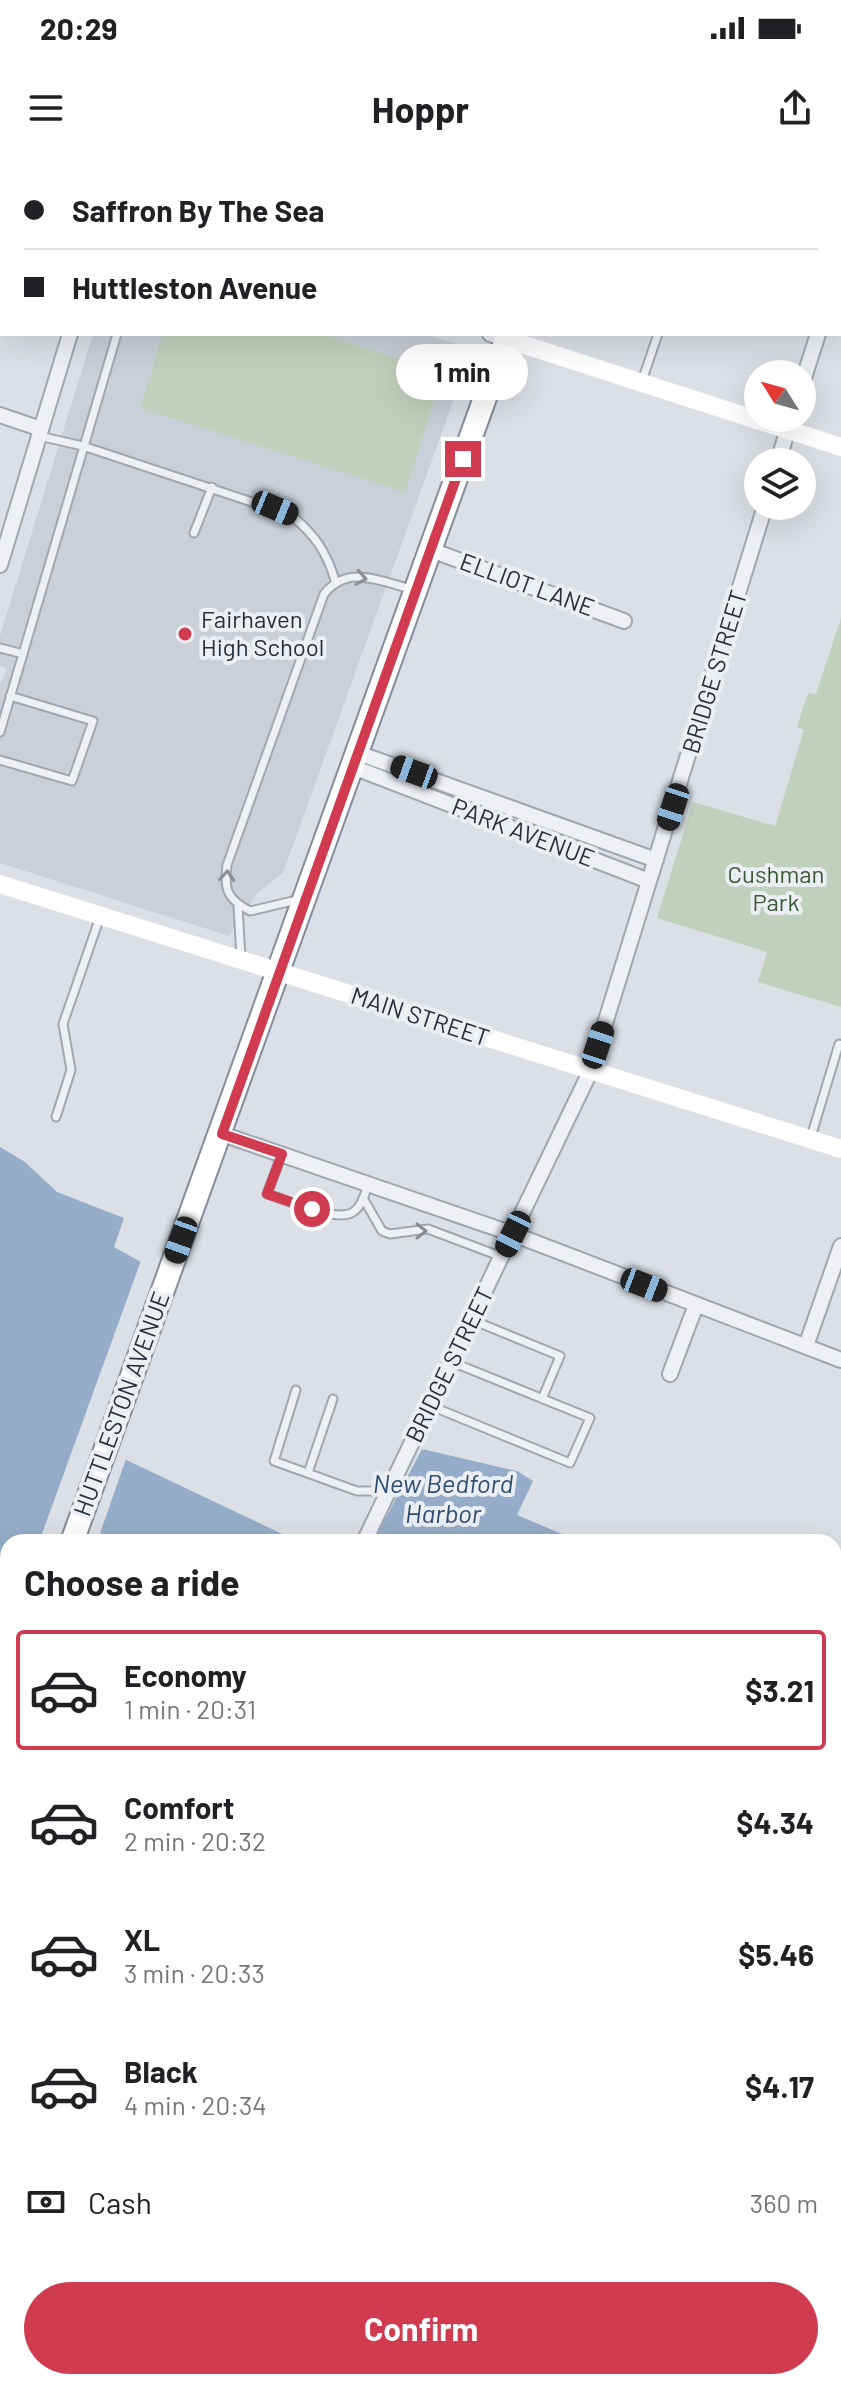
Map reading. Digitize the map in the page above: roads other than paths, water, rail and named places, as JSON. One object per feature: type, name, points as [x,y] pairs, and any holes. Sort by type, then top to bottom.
[{"type":"highway","points":[[280,973],[431,550],[502,336]]},
{"type":"highway","name":"HUTTLESTON AVENUE","points":[[75,1534],[280,973]]},
{"type":"main road","points":[[502,336],[641,384],[744,412]]},
{"type":"main road","points":[[807,432],[841,447]]},
{"type":"main road","name":"MAIN STREET","points":[[0,884],[841,1149]]},
{"type":"street","points":[[0,565],[69,336]]},
{"type":"street","points":[[810,360],[817,336]]},
{"type":"street","points":[[0,415],[40,433]]},
{"type":"street","name":"BRIDGE STREET","points":[[368,1534],[590,1072],[761,520]]},
{"type":"street","name":"ELLIOT LANE","points":[[431,550],[624,621]]},
{"type":"street","points":[[356,760],[656,860]]},
{"type":"street","name":"PARK AVENUE","points":[[356,760],[649,881]]},
{"type":"street","points":[[222,1134],[282,1154],[366,1191],[513,1234],[841,1360]]},
{"type":"street","points":[[806,1346],[841,1246]]},
{"type":"street","points":[[670,1374],[696,1305]]},
{"type":"lane","points":[[0,732],[116,336]]},
{"type":"lane","points":[[641,384],[657,336]]},
{"type":"lane","points":[[40,433],[291,515],[314,534],[327,554],[335,580]]},
{"type":"lane","points":[[194,533],[212,487]]},
{"type":"lane","points":[[307,897],[250,911],[238,905],[225,887],[227,865],[324,594],[335,580],[351,575],[416,590]]},
{"type":"lane","points":[[0,648],[23,654]]},
{"type":"lane","points":[[0,760],[72,781],[93,721],[10,696]]},
{"type":"lane","points":[[238,905],[241,961]]},
{"type":"lane","points":[[56,1117],[71,1070],[63,1024],[100,917]]},
{"type":"lane","points":[[810,1139],[839,1044]]},
{"type":"lane","points":[[282,1154],[267,1194],[335,1216],[351,1214],[366,1191]]},
{"type":"lane","points":[[366,1191],[382,1231],[390,1234],[428,1229],[502,1257]]},
{"type":"lane","points":[[472,1320],[560,1356],[542,1399]]},
{"type":"lane","points":[[431,1406],[570,1463],[590,1418],[452,1362]]},
{"type":"lane","points":[[296,1390],[274,1461],[357,1491],[374,1491],[395,1479]]},
{"type":"lane","points":[[308,1473],[333,1399]]},
{"type":"water","points":[[0,1147],[25,1162],[57,1192],[124,1218],[114,1247],[141,1262],[78,1437],[282,1534],[0,1534]]},
{"type":"water","name":"New Bedford Harbor","points":[[422,1449],[517,1471],[533,1481],[517,1515],[562,1534],[377,1534]]},
{"type":"place","name":"Fairhaven High School","points":[[185,634]]},
{"type":"park label","name":"Cushman Park","points":[[776,889]]}]
